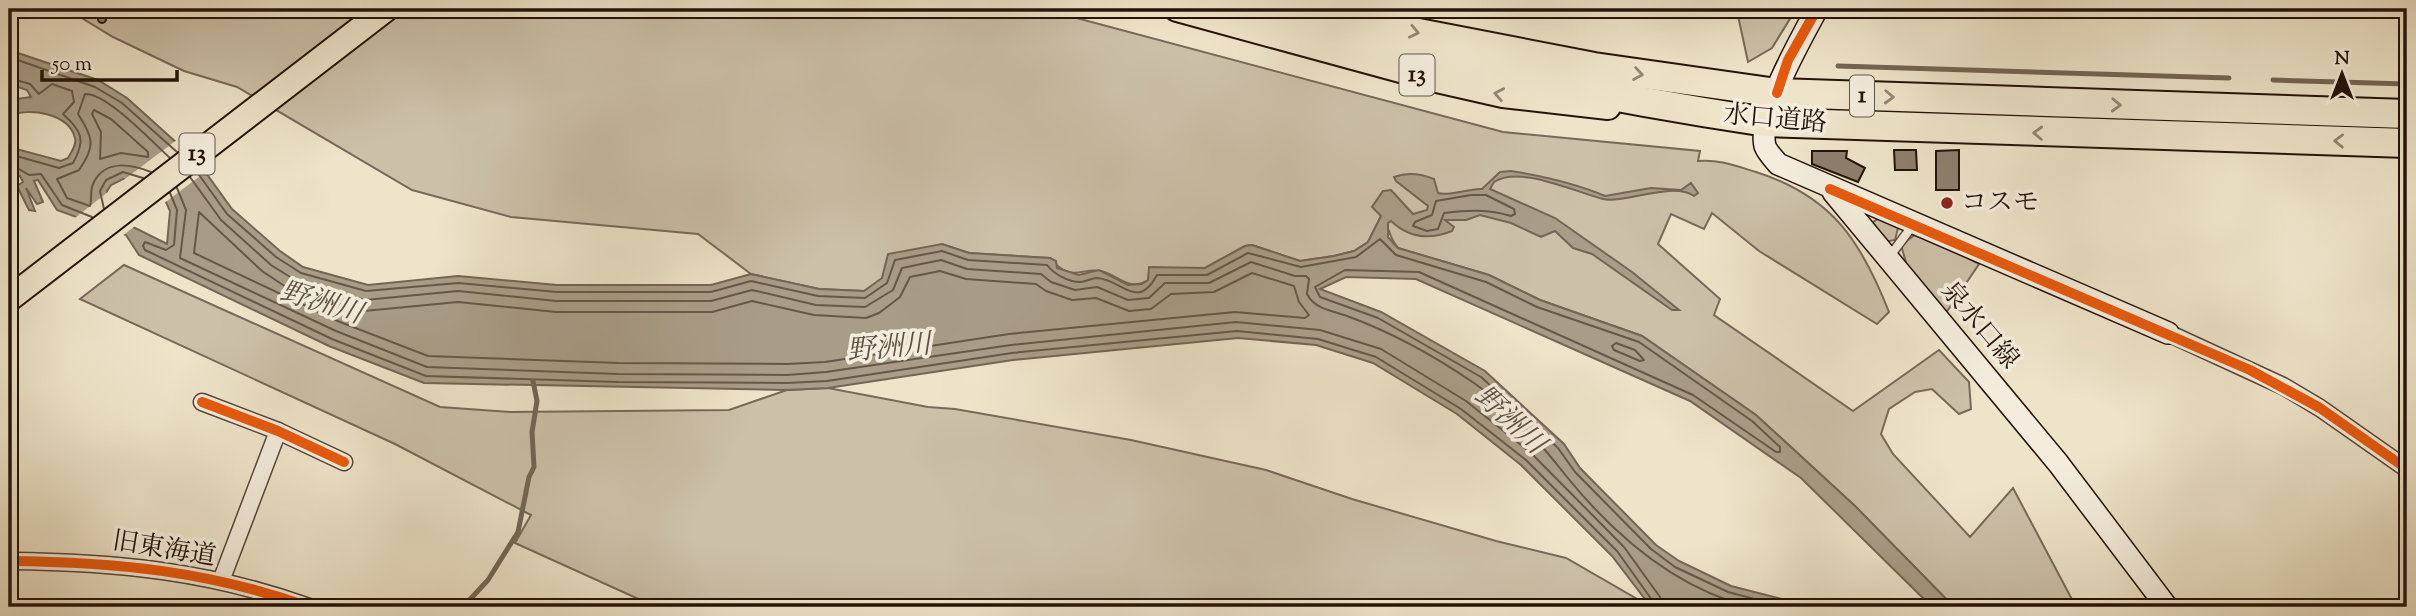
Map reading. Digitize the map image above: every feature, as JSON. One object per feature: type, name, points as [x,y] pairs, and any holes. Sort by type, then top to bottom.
[{"type":"highway","name":"水口道路","points":[[1239,9],[1393,50],[1521,80],[1629,97],[1664,108],[1766,122],[2407,143]]},
{"type":"highway","name":"水口道路","points":[[1325,9],[1408,31],[1594,67],[1777,93],[2407,114]]},
{"type":"main road","name":"13","points":[[9,299],[386,9]]},
{"type":"main road","name":"13","points":[[1177,9],[1437,80],[1503,95],[1629,109],[1664,108]]},
{"type":"main road","name":"泉水口線","points":[[1817,9],[1788,60],[1766,122],[1765,147],[1778,164],[1830,189],[2057,463],[2167,607]]},
{"type":"main road","points":[[1830,189],[2168,333]]},
{"type":"street","points":[[2168,333],[2283,386],[2320,408],[2407,469]]},
{"type":"street","points":[[202,402],[278,431],[344,461]]},
{"type":"street","points":[[220,581],[278,431]]},
{"type":"street","name":"旧東海道","points":[[9,561],[116,564],[190,573],[309,607]]},
{"type":"lane","points":[[1892,265],[1913,225]]},
{"type":"shaded area","points":[[67,9],[1043,9],[1503,132],[1700,151],[1698,161],[1720,162],[1756,172],[1805,194],[1824,208],[1855,243],[1889,312],[1877,324],[1759,251],[1712,213],[1704,229],[1671,214],[1658,244],[1720,299],[1714,315],[1853,411],[1939,350],[1969,382],[1971,409],[1959,414],[1932,389],[1915,392],[1889,409],[1881,434],[1893,454],[1970,537],[2013,488],[2076,607],[1954,607],[1855,506],[1756,415],[1642,336],[1540,300],[1489,275],[1398,248],[1381,216],[1368,242],[1354,251],[1300,261],[1252,245],[1245,246],[1205,268],[1150,268],[1148,280],[1135,284],[1101,271],[1070,272],[1057,266],[1050,258],[969,253],[942,244],[864,291],[819,289],[751,274],[698,234],[511,217],[412,190],[237,87],[184,71],[113,37]]},
{"type":"shaded area","points":[[1728,9],[1796,9],[1772,48],[1748,62],[1737,11]]},
{"type":"shaded area","points":[[1879,218],[1898,228],[1895,240],[1884,242],[1869,225]]},
{"type":"shaded area","points":[[1919,232],[1979,264],[1946,313],[1909,273],[1901,245]]},
{"type":"shaded area","points":[[124,265],[440,407],[510,412],[729,410],[787,390],[828,388],[1131,440],[1266,470],[1352,499],[1496,541],[1566,558],[1651,607],[656,607],[515,543],[531,515],[395,444],[80,299]]},
{"type":"water","name":"野洲川","points":[[9,50],[98,80],[127,98],[198,162],[232,209],[280,251],[303,267],[368,285],[458,276],[557,285],[711,285],[751,274],[819,289],[864,291],[882,278],[888,254],[942,244],[969,253],[1050,258],[1056,261],[1057,268],[1079,275],[1099,270],[1128,285],[1142,284],[1148,280],[1149,267],[1205,268],[1245,246],[1252,245],[1300,261],[1354,251],[1368,242],[1381,216],[1372,207],[1383,191],[1391,190],[1413,214],[1427,210],[1428,206],[1396,181],[1394,177],[1404,174],[1434,179],[1438,193],[1443,194],[1482,189],[1500,172],[1511,171],[1559,181],[1605,196],[1651,188],[1681,190],[1691,183],[1698,193],[1694,196],[1674,191],[1612,200],[1518,176],[1494,182],[1490,189],[1555,218],[1632,272],[1679,310],[1672,310],[1592,254],[1573,248],[1555,231],[1541,237],[1511,223],[1480,215],[1466,220],[1445,220],[1454,227],[1452,231],[1436,236],[1412,234],[1391,221],[1388,223],[1388,237],[1398,248],[1489,275],[1540,300],[1642,336],[1756,415],[1855,506],[1954,607],[1932,607],[1801,478],[1690,401],[1416,279],[1346,277],[1320,289],[1381,312],[1485,371],[1564,444],[1580,468],[1656,545],[1679,561],[1731,586],[1813,607],[1651,607],[1612,556],[1521,465],[1457,414],[1373,363],[1316,345],[1238,338],[1013,360],[828,388],[787,390],[424,383],[329,346],[139,255],[126,235],[57,210],[38,180],[34,181],[43,202],[37,204],[26,188],[35,211],[29,210],[17,186],[23,182],[20,176],[9,179],[9,147],[61,161],[68,158],[75,138],[65,123],[47,114],[26,112],[9,116],[9,100],[31,97],[27,90],[9,84]],"holes":[[[123,179],[162,193],[170,211],[167,244],[115,218],[107,191],[111,185]]]},
{"type":"pier","points":[[178,139],[208,170],[163,204],[159,196],[129,184],[113,188]]},
{"type":"pier","points":[[113,188],[110,198],[118,216],[135,226],[121,237],[71,221]]},
{"type":"building","points":[[90,10],[94,14],[90,18],[86,14]]},
{"type":"building","points":[[102,15],[106,19],[102,23],[98,19]]},
{"type":"building","points":[[1894,150],[1916,150],[1917,170],[1895,170]]},
{"type":"building","points":[[1959,150],[1959,190],[1936,190],[1936,151]]},
{"type":"building","points":[[1812,151],[1847,151],[1846,158],[1865,168],[1858,182],[1812,164]]},
{"type":"building","points":[[13,200],[17,204],[13,208],[9,204]]},
{"type":"waterway","points":[[1838,66],[2229,78]]},
{"type":"waterway","points":[[2273,80],[2407,84]]},
{"type":"waterway","points":[[463,607],[488,580],[518,532],[529,477],[534,467],[532,432],[537,401],[533,381]]},
{"type":"cycle path","points":[[1777,93],[1788,60],[1817,9]]},
{"type":"cycle path","points":[[1830,189],[2250,370],[2320,408],[2407,469]]},
{"type":"cycle path","points":[[202,402],[278,431],[344,462]]},
{"type":"cycle path","points":[[9,561],[87,564],[161,571],[235,585],[309,607]]},
{"type":"place","name":"コスモ","points":[[1947,203]]}]
